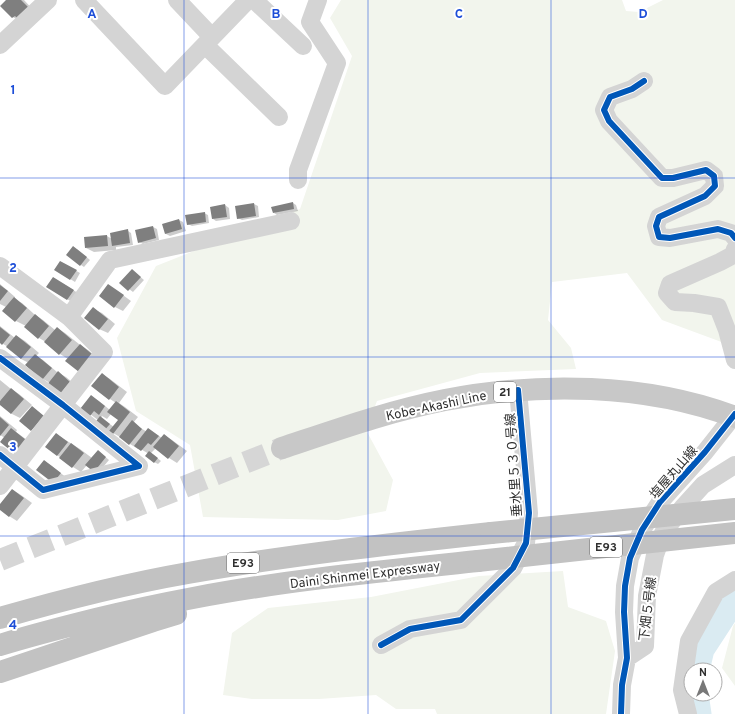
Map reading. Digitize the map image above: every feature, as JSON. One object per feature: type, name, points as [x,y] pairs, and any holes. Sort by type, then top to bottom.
[{"type":"highway","name":"Daini Shinmei Expressway","points":[[0,618],[58,601],[124,586],[187,573],[254,562],[491,533],[735,509]]},
{"type":"highway","name":"Daini Shinmei Expressway","points":[[0,645],[128,612],[193,598],[263,587],[478,561],[735,533]]},
{"type":"highway","points":[[0,606],[57,591],[122,578],[185,568],[254,562]]},
{"type":"highway","points":[[0,672],[153,621],[206,606],[262,592],[333,578]]},
{"type":"main road","name":"Kobe-Akashi Line","points":[[282,448],[396,412],[444,400],[518,390],[588,389],[659,396],[734,416]]},
{"type":"street","points":[[3,36],[48,0]]},
{"type":"street","points":[[84,0],[165,86],[248,0]]},
{"type":"street","points":[[176,0],[209,41],[279,117]]},
{"type":"street","points":[[254,0],[303,46]]},
{"type":"street","points":[[298,180],[298,170],[337,63],[310,22],[318,0]]},
{"type":"street","points":[[644,81],[632,89],[610,97],[604,110],[609,121],[662,178],[673,178],[706,170],[714,176],[715,186],[705,196],[659,217],[656,226],[659,237],[670,238],[718,229],[732,233],[735,238]]},
{"type":"street","points":[[69,317],[110,260],[291,221]]},
{"type":"street","points":[[735,249],[733,255],[720,262],[670,284],[667,293],[675,302],[694,303],[718,307],[727,330],[735,360]]},
{"type":"street","points":[[0,266],[69,317],[104,352],[0,486]]},
{"type":"street","points":[[0,358],[63,405],[139,466],[43,490],[0,455]]},
{"type":"street","name":"垂水里５３０号線","points":[[381,645],[410,630],[461,620],[513,568],[526,543],[529,513],[518,390]]},
{"type":"street","name":"塩屋丸山線","points":[[621,714],[622,685],[627,658],[624,612],[625,586],[630,558],[642,530],[660,502],[705,452],[734,416]]},
{"type":"street","name":"下畑５号線","points":[[627,658],[644,646],[647,596],[655,555],[663,533],[683,506],[703,485],[735,465]]},
{"type":"street","points":[[688,714],[682,690],[689,641],[716,592],[735,580]]},
{"type":"shaded area","points":[[341,0],[622,0],[626,11],[639,12],[663,0],[735,0],[735,347],[662,320],[627,273],[552,282],[548,320],[571,348],[576,369],[480,373],[377,401],[366,430],[393,480],[386,511],[338,520],[203,517],[190,445],[136,411],[117,338],[156,266],[300,209],[352,56],[330,18]]},
{"type":"shaded area","points":[[563,571],[568,607],[606,621],[615,651],[606,714],[437,714],[435,709],[396,709],[376,695],[319,699],[252,699],[223,695],[232,633],[268,608],[371,597],[479,576]]},
{"type":"shaded area","points":[[735,623],[735,686],[723,669]]},
{"type":"building","points":[[6,0],[21,0],[29,8],[18,19],[15,16],[12,18],[0,6]]},
{"type":"building","points":[[293,202],[294,209],[273,213],[271,207]]},
{"type":"building","points":[[254,203],[256,216],[237,219],[235,206]]},
{"type":"building","points":[[225,204],[227,217],[212,219],[210,207]]},
{"type":"building","points":[[205,212],[206,222],[187,225],[185,215]]},
{"type":"building","points":[[179,219],[182,229],[165,234],[162,224]]},
{"type":"building","points":[[153,226],[156,238],[138,243],[135,230]]},
{"type":"building","points":[[128,229],[130,243],[112,246],[110,233]]},
{"type":"building","points":[[107,235],[108,246],[85,248],[84,237]]},
{"type":"building","points":[[73,246],[87,257],[80,266],[66,255]]},
{"type":"building","points":[[60,261],[77,270],[70,280],[54,270]]},
{"type":"building","points":[[132,269],[141,277],[128,291],[119,283]]},
{"type":"building","points":[[53,277],[74,290],[67,300],[46,287]]},
{"type":"building","points":[[108,284],[124,295],[114,308],[99,296]]},
{"type":"building","points":[[0,285],[8,291],[0,301]]},
{"type":"building","points":[[14,297],[27,308],[15,322],[2,311]]},
{"type":"building","points":[[93,307],[108,319],[99,330],[84,318]]},
{"type":"building","points":[[35,314],[49,326],[38,339],[24,327]]},
{"type":"building","points":[[0,327],[10,335],[2,345],[0,343]]},
{"type":"building","points":[[57,327],[72,340],[59,355],[44,342]]},
{"type":"building","points":[[16,335],[31,347],[21,359],[6,347]]},
{"type":"building","points":[[80,344],[93,355],[79,372],[65,361]]},
{"type":"building","points":[[35,354],[52,368],[42,380],[25,365]]},
{"type":"building","points":[[58,371],[70,382],[58,396],[46,386]]},
{"type":"building","points":[[102,373],[119,387],[109,400],[91,386]]},
{"type":"building","points":[[11,388],[24,399],[11,414],[0,405],[0,401]]},
{"type":"building","points":[[91,395],[105,406],[99,415],[94,411],[90,416],[80,409]]},
{"type":"building","points":[[116,401],[130,412],[113,434],[109,431],[118,420],[107,412]]},
{"type":"building","points":[[32,406],[44,416],[31,431],[19,421]]},
{"type":"building","points":[[100,416],[110,424],[103,432],[94,424]]},
{"type":"building","points":[[0,417],[9,425],[0,436]]},
{"type":"building","points":[[132,420],[142,429],[129,445],[119,437]]},
{"type":"building","points":[[11,428],[26,440],[15,454],[0,442]]},
{"type":"building","points":[[148,428],[159,436],[151,445],[148,443],[141,451],[134,446]]},
{"type":"building","points":[[56,433],[68,442],[57,456],[45,447]]},
{"type":"building","points":[[164,434],[179,446],[168,459],[153,447]]},
{"type":"building","points":[[71,443],[84,453],[72,468],[59,458]]},
{"type":"building","points":[[98,450],[106,457],[94,472],[85,465]]},
{"type":"building","points":[[149,451],[158,458],[154,463],[145,456]]},
{"type":"building","points":[[44,460],[61,473],[53,483],[36,470]]},
{"type":"building","points":[[12,489],[24,498],[9,517],[0,510],[0,504]]},
{"type":"waterway","points":[[698,662],[701,649],[735,597]]},
{"type":"waterway","points":[[696,702],[698,714]]},
{"type":"tunnel","points":[[0,560],[282,448]]},
{"type":"cycle path","points":[[644,81],[632,89],[610,97],[604,110],[609,121],[662,178],[673,178],[706,170],[714,176],[715,186],[705,196],[659,217],[656,226],[659,237],[670,238],[718,229],[731,233],[735,238]]},
{"type":"cycle path","points":[[0,358],[63,405],[139,466],[43,490],[0,455]]},
{"type":"cycle path","points":[[381,645],[410,629],[461,620],[513,568],[526,543],[529,513],[518,390]]},
{"type":"cycle path","points":[[621,714],[622,685],[627,658],[624,612],[625,586],[630,558],[642,530],[660,502],[705,452],[735,414]]}]
